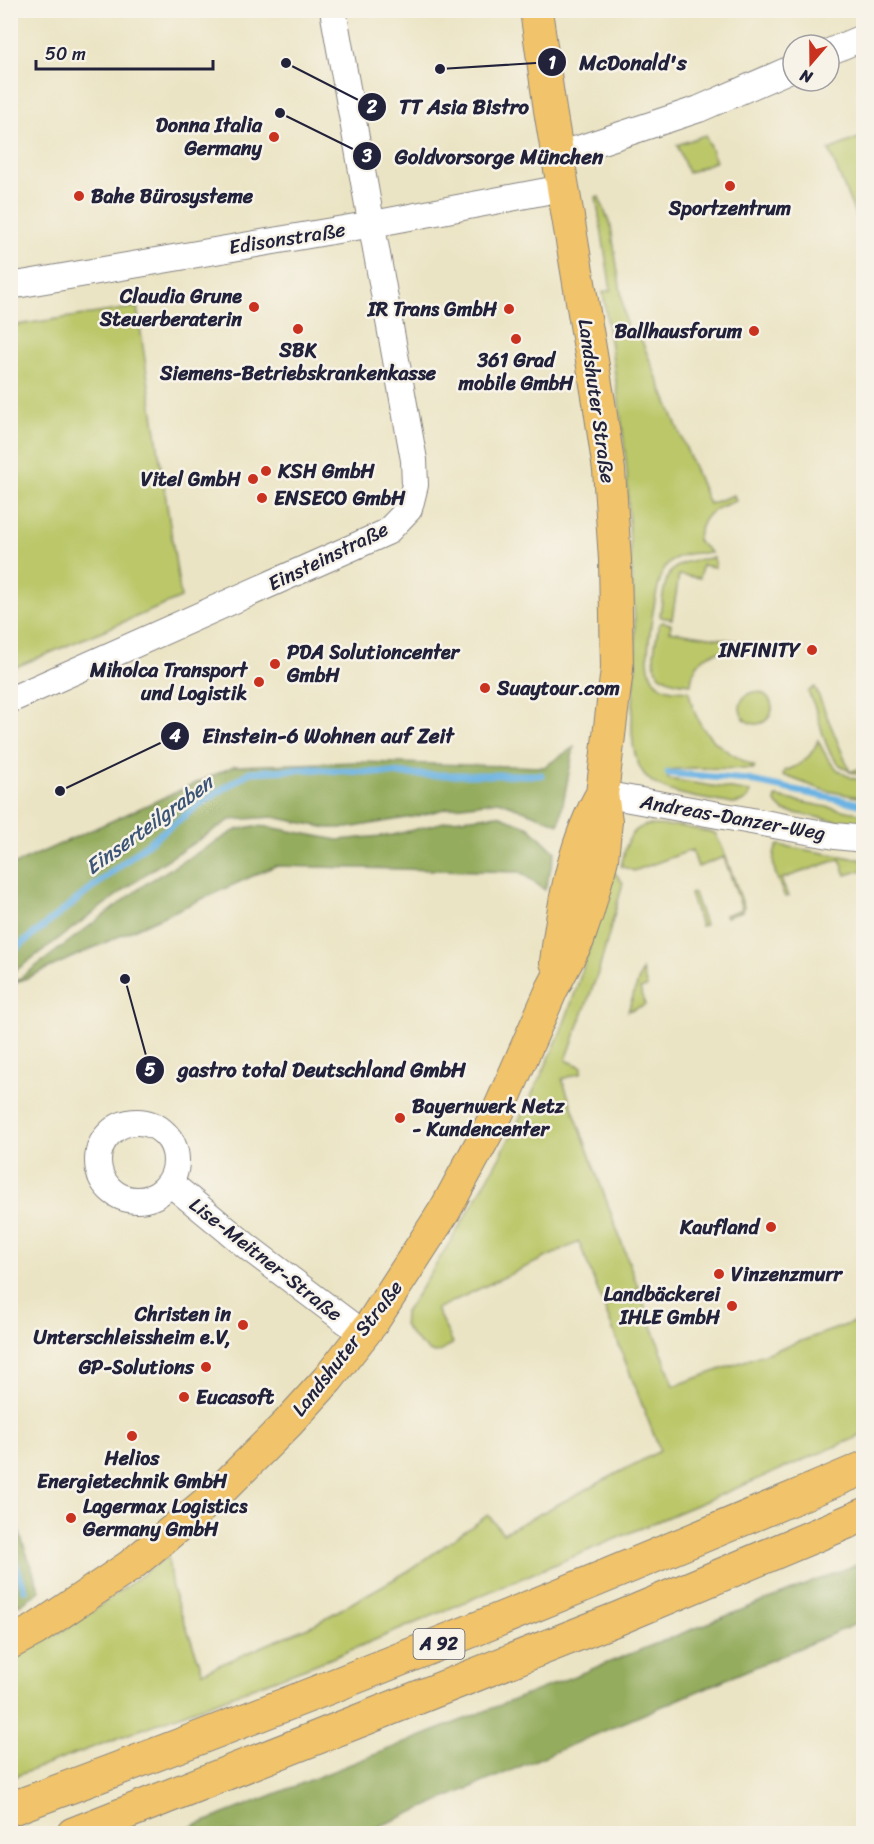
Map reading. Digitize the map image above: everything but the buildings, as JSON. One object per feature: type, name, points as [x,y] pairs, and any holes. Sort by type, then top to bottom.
[{"type":"highway","name":"A 92","points":[[10,1809],[191,1742],[619,1572],[864,1468]]},
{"type":"highway","name":"A 92","points":[[73,1833],[619,1618],[864,1515]]},
{"type":"main road","name":"Landshuter Straße","points":[[10,1643],[36,1630],[130,1566],[218,1493],[328,1379],[407,1272],[445,1210],[498,1112],[552,990],[578,940],[588,911],[602,859],[606,821],[602,794],[617,669],[615,560],[609,470],[601,413],[536,10]]},
{"type":"street","name":"Einsteinstraße","points":[[10,700],[387,532],[410,509],[415,485],[414,460],[333,10]]},
{"type":"street","points":[[841,47],[864,36]]},
{"type":"street","points":[[558,153],[578,149],[699,109],[781,73]]},
{"type":"street","name":"Edisonstraße","points":[[10,286],[373,224],[563,188]]},
{"type":"street","name":"Andreas-Danzer-Weg","points":[[602,794],[835,836],[864,839]]},
{"type":"street","name":"Lise-Meitner-Straße","points":[[170,1183],[249,1248],[363,1334]]},
{"type":"green space","points":[[705,135],[716,161],[688,173],[677,145]]},
{"type":"green space","points":[[863,136],[864,225],[860,226],[829,150]]},
{"type":"green space","points":[[596,197],[599,197],[611,227],[628,338],[639,334],[709,504],[734,495],[736,501],[714,510],[702,524],[697,540],[711,553],[682,555],[671,561],[663,572],[653,610],[648,659],[650,673],[658,684],[669,689],[689,691],[697,718],[711,738],[730,753],[755,767],[754,769],[669,770],[668,779],[751,792],[739,803],[698,798],[661,787],[644,774],[637,762],[632,732],[636,654],[627,471],[603,292],[611,290]]},
{"type":"green space","points":[[137,307],[181,598],[11,669],[11,326]]},
{"type":"green space","points":[[714,558],[715,567],[702,565],[700,578],[679,575],[672,619],[661,617],[664,588],[672,571],[687,562]]},
{"type":"green space","points":[[663,622],[671,624],[670,631],[762,647],[759,654],[726,651],[706,656],[694,672],[691,684],[676,682],[666,679],[655,667],[656,637],[659,624]]},
{"type":"green space","points":[[815,687],[850,771],[838,763],[825,742],[808,692]]},
{"type":"green space","points":[[756,692],[767,697],[772,708],[767,719],[756,724],[745,719],[740,708],[745,697]]},
{"type":"green space","points":[[818,740],[830,762],[840,772],[863,781],[863,798],[823,790],[783,775],[784,771],[805,760],[813,751]]},
{"type":"green space","points":[[574,747],[559,824],[499,801],[448,808],[418,816],[348,828],[328,828],[273,817],[230,820],[151,870],[11,974],[11,866],[234,766],[358,762],[544,767]]},
{"type":"green space","points":[[863,767],[863,776],[851,772]]},
{"type":"green space","points":[[776,797],[863,814],[863,826],[784,811],[775,802]]},
{"type":"green space","points":[[498,815],[529,827],[555,852],[545,890],[520,872],[275,866],[11,985],[148,882],[236,830],[254,826],[269,827],[338,840],[393,835],[452,820]]},
{"type":"green space","points":[[647,825],[679,826],[715,833],[744,907],[743,911],[726,917],[725,915],[742,909],[724,857],[698,867],[692,850],[634,871],[621,866],[631,835],[640,827]]},
{"type":"green space","points":[[778,845],[863,860],[863,870],[846,875],[840,859],[781,879],[788,896],[785,897],[777,878],[773,858]]},
{"type":"green space","points":[[611,868],[623,883],[599,970],[566,1060],[582,1067],[581,1073],[562,1079],[674,1386],[863,1319],[863,1435],[327,1660],[11,1778],[10,1661],[77,1622],[168,1556],[172,1589],[203,1672],[315,1624],[410,1570],[488,1515],[503,1533],[660,1451],[579,1242],[436,1309],[453,1343],[440,1352],[432,1352],[418,1342],[406,1328],[404,1322],[404,1314],[451,1241],[495,1166],[552,1053],[580,979]]},
{"type":"green space","points":[[694,893],[705,925],[701,926],[690,894]]},
{"type":"green space","points":[[642,970],[647,987],[640,989],[645,1005],[628,1011]]},
{"type":"green space","points":[[10,1506],[40,1591],[19,1605],[11,1593]]},
{"type":"green space","points":[[863,1562],[863,1621],[364,1833],[176,1833]]},
{"type":"waterway","name":"Einserteilgraben","points":[[10,953],[204,801],[250,772],[308,769],[427,775],[541,775]]},
{"type":"waterway","name":"Einserteilgraben","points":[[668,773],[747,780],[864,805]]},
{"type":"waterway","name":"Einserteilgraben","points":[[10,1549],[25,1590]]},
{"type":"place","name":"TT Asia Bistro","points":[[286,63]]},
{"type":"place","name":"McDonald's","points":[[440,69]]},
{"type":"place","name":"Goldvorsorge München","points":[[280,113]]},
{"type":"place","name":"Donna Italia Germany","points":[[274,137]]},
{"type":"place","name":"Sportzentrum","points":[[730,186]]},
{"type":"place","name":"Bahe Bürosysteme","points":[[79,196]]},
{"type":"place","name":"Claudia Grune Steuerberaterin","points":[[254,307]]},
{"type":"place","name":"IR Trans GmbH","points":[[509,309]]},
{"type":"place","name":"SBK Siemens-Betriebskrankenkasse","points":[[298,329]]},
{"type":"place","name":"Ballhausforum","points":[[754,331]]},
{"type":"place","name":"361 Grad mobile GmbH","points":[[516,339]]},
{"type":"place","name":"KSH GmbH","points":[[266,471]]},
{"type":"place","name":"Vitel GmbH","points":[[253,479]]},
{"type":"place","name":"ENSECO GmbH","points":[[262,498]]},
{"type":"place","name":"INFINITY","points":[[812,650]]},
{"type":"place","name":"PDA Solutioncenter GmbH","points":[[275,664]]},
{"type":"place","name":"Miholca Transport und Logistik","points":[[259,682]]},
{"type":"place","name":"Suaytour.com","points":[[485,688]]},
{"type":"place","name":"Einstein-6 Wohnen auf Zeit","points":[[60,791]]},
{"type":"place","name":"gastro total Deutschland GmbH","points":[[125,979]]},
{"type":"place","name":"Bayernwerk Netz - Kundencenter","points":[[400,1118]]},
{"type":"place","name":"Kaufland","points":[[771,1227]]},
{"type":"place","name":"Vinzenzmurr","points":[[719,1274]]},
{"type":"place","name":"Landbäckerei IHLE GmbH","points":[[732,1306]]},
{"type":"place","name":"Christen in Unterschleissheim e.V,","points":[[243,1325]]},
{"type":"place","name":"GP-Solutions","points":[[206,1367]]},
{"type":"place","name":"Eucasoft","points":[[184,1397]]},
{"type":"place","name":"Helios Energietechnik GmbH","points":[[132,1436]]},
{"type":"place","name":"Lagermax Logistics Germany GmbH","points":[[71,1518]]}]
